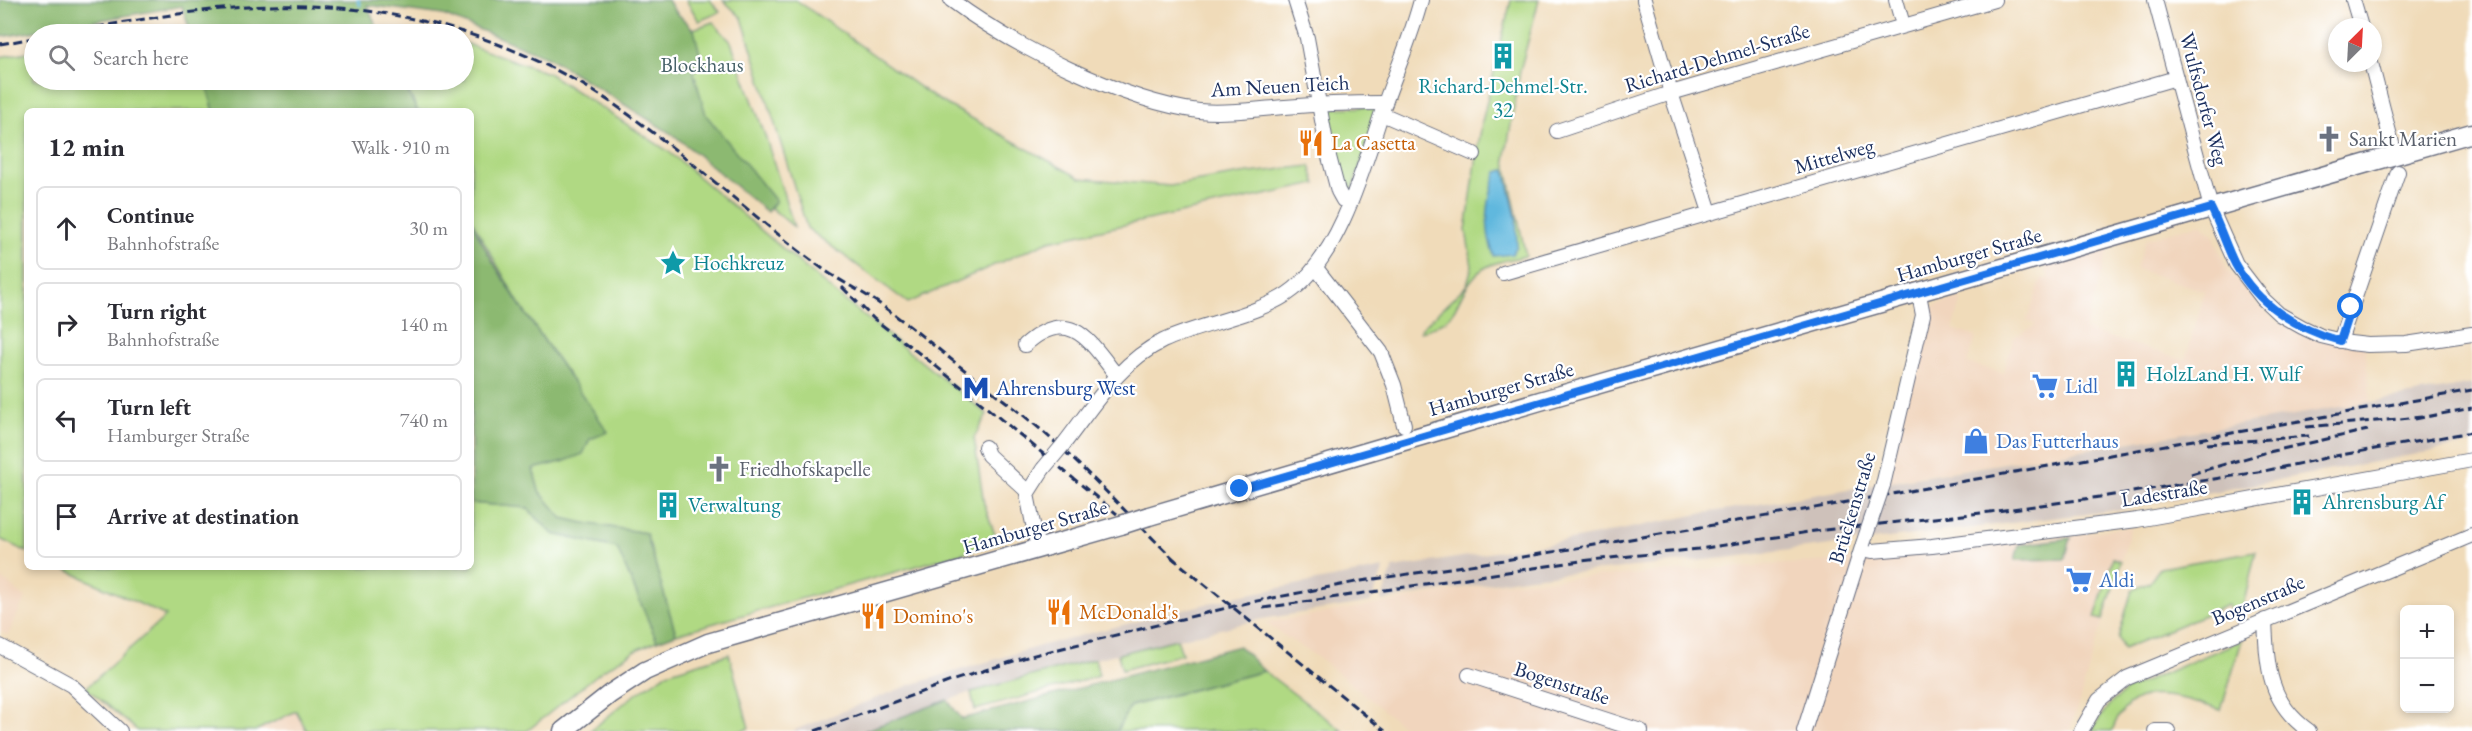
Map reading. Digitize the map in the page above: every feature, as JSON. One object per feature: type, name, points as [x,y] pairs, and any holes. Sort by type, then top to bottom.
[{"type":"main road","name":"Hamburger Straße","points":[[563,731],[610,694],[645,671],[708,643],[2211,208],[2396,164],[2472,133]]},
{"type":"street","name":"Am Neuen Teich","points":[[951,0],[969,14],[1035,51],[1105,84],[1153,100],[1199,111],[1241,111],[1320,104],[1384,108]]},
{"type":"street","points":[[1295,0],[1306,38],[1328,153],[1338,191],[1343,200],[1349,203]]},
{"type":"street","points":[[1038,549],[1027,504],[1028,492],[1043,469],[1116,376],[1141,355],[1164,341],[1284,296],[1316,268],[1335,240],[1422,0]]},
{"type":"street","points":[[1644,0],[1671,93],[1710,212]]},
{"type":"street","points":[[1896,0],[1903,25]]},
{"type":"street","name":"Richard-Dehmel-Straße","points":[[1557,131],[1671,93],[1994,0]]},
{"type":"street","name":"Wulfsdorfer Weg","points":[[2155,0],[2211,208],[2236,264],[2263,299],[2279,314],[2302,327],[2340,341],[2368,345],[2406,344],[2472,334]]},
{"type":"street","points":[[2353,0],[2358,18]]},
{"type":"street","points":[[2340,341],[2396,164],[2373,72]]},
{"type":"street","name":"Mittelweg","points":[[1503,273],[2176,78]]},
{"type":"street","points":[[1384,108],[1474,154]]},
{"type":"street","points":[[1316,268],[1381,352],[1394,385],[1404,425]]},
{"type":"street","name":"Brückenstraße","points":[[1804,731],[1883,484],[1923,315],[1919,294]]},
{"type":"street","points":[[1025,345],[1032,338],[1049,330],[1056,328],[1073,330],[1089,339],[1116,376]]},
{"type":"street","points":[[985,447],[996,463],[1028,492]]},
{"type":"street","name":"Ladestraße","points":[[1863,547],[1872,551],[1932,546],[2137,520],[2472,460]]},
{"type":"street","name":"Bogenstraße","points":[[2081,731],[2099,700],[2124,680],[2472,535]]},
{"type":"street","points":[[2265,620],[2267,660],[2275,690],[2292,716],[2309,731]]},
{"type":"street","points":[[0,646],[71,685],[120,731]]},
{"type":"street","name":"Bogenstraße","points":[[1469,675],[1641,731]]},
{"type":"street","points":[[2155,731],[2168,731]]},
{"type":"shaded area","points":[[2201,224],[2213,235],[2227,270],[2271,317],[2283,325],[2322,339],[2364,339],[2371,402],[1889,481],[1927,308],[1962,298],[1953,329],[1976,337],[1967,363],[2003,373],[2014,337],[2034,326],[2035,323],[2027,320],[2042,278],[2049,279],[2045,263],[2110,243],[2085,330],[2185,360],[2205,291],[2136,269],[2146,239]]},
{"type":"shaded area","points":[[2472,384],[2472,444],[2110,511],[1725,558],[1530,577],[1381,601],[1393,568],[1577,539],[1699,514]]},
{"type":"shaded area","points":[[2131,527],[2070,731],[1409,731],[1322,660],[1265,623],[1501,583],[1935,554]]},
{"type":"shaded area","points":[[1384,568],[1371,602],[1262,619],[1095,659],[971,692],[864,731],[792,731],[910,685],[1047,644],[1238,596]]},
{"type":"shaded area","points":[[0,577],[25,598],[8,635],[0,631]]},
{"type":"shaded area","points":[[296,711],[307,731],[255,731]]},
{"type":"green space","points":[[0,0],[668,0],[674,10],[694,30],[700,54],[694,73],[706,115],[776,201],[767,212],[675,136],[550,58],[474,27],[474,24],[465,24],[443,15],[367,5],[376,24],[188,24],[182,6],[76,24],[24,24],[24,33],[0,37]]},
{"type":"green space","points":[[686,0],[710,0],[720,12],[699,21]]},
{"type":"green space","points":[[723,0],[796,0],[935,98],[1080,178],[1170,186],[1241,174],[1310,166],[1316,184],[1049,241],[908,303],[807,228],[742,18]]},
{"type":"green space","points":[[1511,0],[1539,0],[1520,71],[1505,160],[1526,256],[1498,262],[1479,272],[1466,287],[1450,316],[1434,327],[1420,332],[1467,285],[1472,266],[1466,230],[1482,122]]},
{"type":"green space","name":"Blockhaus","points":[[713,22],[731,42],[766,138],[794,227],[725,170],[674,36]]},
{"type":"green space","points":[[474,47],[548,73],[668,151],[834,292],[987,414],[974,438],[984,504],[998,543],[676,634],[646,533],[562,518],[539,491],[533,469],[565,461],[590,439],[607,432],[520,305],[474,224],[474,108],[417,108],[408,90],[474,90]]},
{"type":"green space","points":[[24,53],[24,90],[208,90],[213,108],[24,108],[24,551],[0,539],[0,57]]},
{"type":"green space","points":[[208,90],[407,90],[416,108],[213,108]]},
{"type":"green space","points":[[1380,107],[1349,199],[1342,195],[1323,108]]},
{"type":"green space","points":[[474,227],[518,303],[608,432],[590,439],[583,454],[533,469],[539,491],[562,518],[646,533],[676,634],[657,641],[617,548],[553,534],[527,508],[474,503]]},
{"type":"green space","points":[[474,503],[527,508],[553,534],[617,548],[657,641],[636,650],[603,670],[527,731],[307,731],[296,711],[255,731],[138,731],[86,688],[166,616],[66,570],[474,570]]},
{"type":"green space","points":[[2071,538],[2065,559],[2015,560],[2019,545]]},
{"type":"green space","points":[[2256,551],[2240,619],[2236,621],[2228,605],[2123,649],[2118,638],[2132,590],[2149,583],[2160,568]]},
{"type":"green space","points":[[2113,558],[2121,561],[2103,620],[2095,618]]},
{"type":"green space","points":[[1177,639],[1182,654],[1122,670],[1118,654]]},
{"type":"green space","points":[[2242,640],[2221,710],[2174,697],[2159,695],[2144,697],[2131,703],[2120,714],[2112,731],[2091,731],[2108,706],[2128,689]]},
{"type":"green space","points":[[1239,646],[1264,671],[1130,706],[1117,731],[864,731],[947,700],[962,719]]},
{"type":"green space","points":[[729,654],[749,728],[742,731],[590,731],[633,696],[667,673]]},
{"type":"green space","points":[[1095,659],[1099,676],[975,710],[971,692]]},
{"type":"green space","points":[[1264,671],[1343,731],[1038,731]]},
{"type":"water","points":[[1505,170],[1516,217],[1517,246],[1512,254],[1494,256],[1488,235],[1489,203],[1497,172]]},
{"type":"waterway","points":[[358,0],[360,5]]},
{"type":"railway","points":[[115,24],[163,16],[270,6],[315,6],[360,10],[433,24]]},
{"type":"railway","points":[[474,36],[533,59],[574,79],[639,122],[796,249],[884,307],[1021,413],[1081,467],[1176,561]]},
{"type":"railway","points":[[0,44],[24,40]]},
{"type":"railway","points":[[842,287],[874,319],[932,363],[1117,514]]},
{"type":"railway","points":[[815,731],[954,680],[1030,656],[1247,603],[1361,581],[1511,559],[1809,509],[2472,390]]},
{"type":"railway","points":[[2415,419],[2472,408]]},
{"type":"railway","points":[[2306,427],[2422,417]]},
{"type":"railway","points":[[2191,474],[2264,453],[2368,430]]},
{"type":"railway","points":[[1263,608],[1581,561],[1699,549],[1815,531],[1990,512],[2107,496],[2264,471],[2472,432]]},
{"type":"railway","points":[[2207,444],[2309,436]]},
{"type":"railway","points":[[1171,557],[1385,731]]},
{"type":"place","name":"Richard-Dehmel-Str. 32","points":[[1503,56]]},
{"type":"place","name":"Sankt Marien","points":[[2329,139]]},
{"type":"place","name":"La Casetta","points":[[1311,143]]},
{"type":"place","name":"Hochkreuz","points":[[673,263]]},
{"type":"place","name":"HolzLand H. Wulf","points":[[2126,374]]},
{"type":"place","name":"Lidl","points":[[2045,386]]},
{"type":"place","name":"Ahrensburg West","points":[[976,388]]},
{"type":"place","name":"Das Futterhaus","points":[[1976,441]]},
{"type":"place","name":"Friedhofskapelle","points":[[719,469]]},
{"type":"place","name":"Ahrensburg Af","points":[[2302,502]]},
{"type":"place","name":"Verwaltung","points":[[668,505]]},
{"type":"place","name":"Aldi","points":[[2079,580]]},
{"type":"place","name":"McDonald's","points":[[1059,612]]},
{"type":"place","name":"Domino's","points":[[873,616]]},
{"type":"route","points":[[1240,489],[2211,208],[2236,264],[2263,299],[2279,314],[2321,336],[2340,341],[2351,307]]}]
